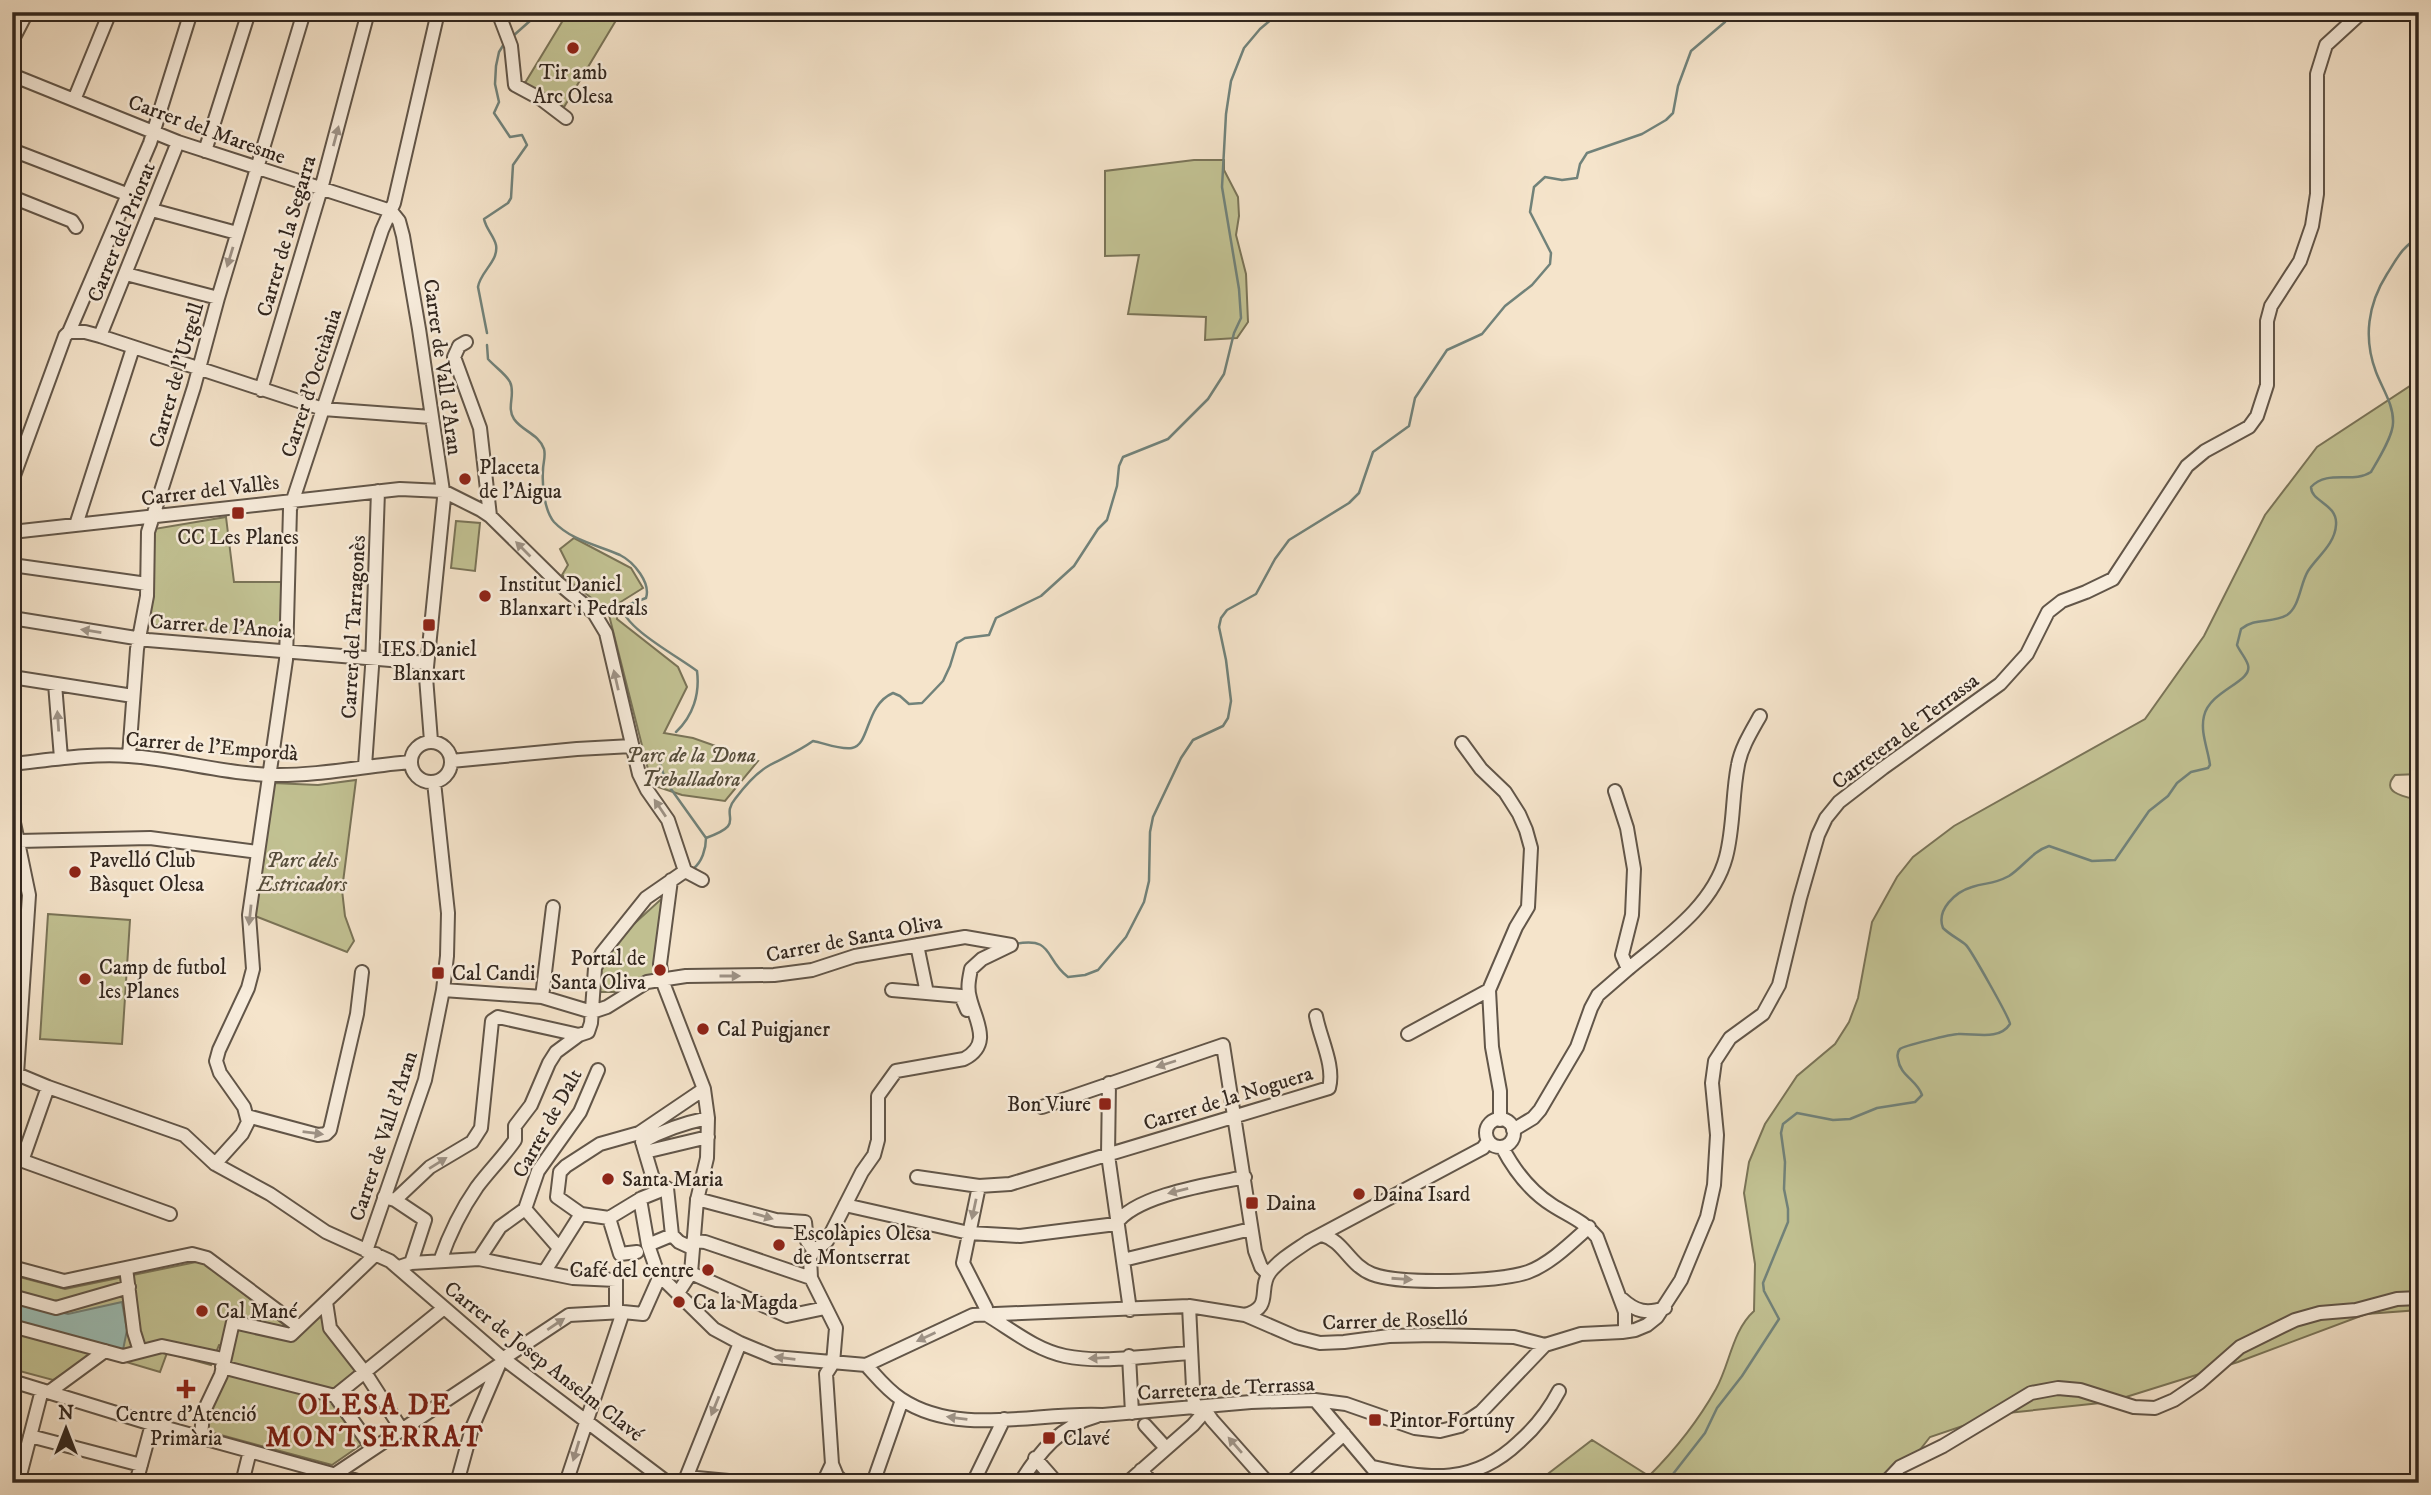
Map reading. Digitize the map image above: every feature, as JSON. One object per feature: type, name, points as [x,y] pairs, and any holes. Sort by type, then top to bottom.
[{"type":"street","points":[[12,41],[27,12]]},
{"type":"street","points":[[74,100],[110,12]]},
{"type":"street","points":[[205,150],[249,12]]},
{"type":"street","name":"Carrer de l'Urgell","points":[[129,756],[133,696],[147,584],[148,532],[199,370],[304,12]]},
{"type":"street","name":"Carrer de la Segarra","points":[[261,390],[321,190],[368,12]]},
{"type":"street","name":"Carrer d'Occitània","points":[[247,1116],[238,1097],[220,1073],[216,1061],[253,970],[248,927],[287,650],[292,500],[391,212],[438,12]]},
{"type":"street","points":[[498,12],[511,46],[515,85],[541,99],[566,118]]},
{"type":"street","name":"Carretera de Terrassa","points":[[1103,1415],[1140,1419],[1251,1402],[1315,1400],[1346,1405],[1415,1428],[1440,1431],[1470,1420],[1481,1412],[1545,1345],[1581,1334],[1622,1332],[1647,1325],[1665,1308],[1694,1252],[1707,1217],[1714,1185],[1717,1135],[1712,1083],[1715,1060],[1730,1038],[1763,1014],[1779,985],[1800,898],[1818,835],[1826,818],[1839,802],[1883,768],[2000,684],[2027,654],[2048,612],[2062,601],[2113,579],[2187,466],[2205,451],[2249,428],[2257,416],[2267,385],[2267,321],[2271,306],[2300,261],[2312,226],[2317,194],[2318,74],[2326,46],[2362,12]]},
{"type":"street","name":"Carrer del Priorat","points":[[69,332],[129,195],[153,131],[188,13]]},
{"type":"street","name":"Carrer del Maresme","points":[[12,75],[178,142],[391,212]]},
{"type":"street","name":"Carrer del Priorat","points":[[100,336],[178,142]]},
{"type":"street","points":[[12,150],[129,195]]},
{"type":"street","points":[[12,197],[72,221],[76,227]]},
{"type":"street","points":[[152,210],[237,233]]},
{"type":"street","name":"Carrer de Vall d'Aran","points":[[391,212],[399,221],[403,236],[444,504],[427,663],[430,741]]},
{"type":"street","points":[[126,274],[218,298]]},
{"type":"street","points":[[12,481],[65,336],[69,332],[100,336],[323,409],[431,417]]},
{"type":"street","points":[[466,342],[458,346],[454,357],[480,428],[490,516]]},
{"type":"street","points":[[76,525],[134,348]]},
{"type":"street","name":"Carrer del Vallès","points":[[12,532],[378,491],[443,491],[490,516],[557,582],[588,606],[604,628],[642,783],[668,820],[682,855],[685,871]]},
{"type":"street","name":"Carrer del Tarragonès","points":[[365,766],[378,491]]},
{"type":"street","points":[[12,565],[147,584]]},
{"type":"street","name":"Carrer de l'Anoia","points":[[12,618],[139,639],[427,663]]},
{"type":"street","points":[[12,677],[133,696]]},
{"type":"street","points":[[55,684],[61,758]]},
{"type":"street","points":[[1513,1130],[1533,1118],[1540,1110],[1577,1047],[1598,995],[1688,917],[1715,883],[1726,857],[1738,762],[1747,738],[1760,716]]},
{"type":"street","points":[[430,741],[444,746],[451,761],[448,773],[434,782],[420,779],[412,770],[410,762],[416,748],[430,741]]},
{"type":"street","points":[[1462,743],[1481,769],[1505,792],[1527,830],[1531,848],[1528,907],[1516,927],[1489,990],[1492,1047],[1500,1091],[1500,1120]]},
{"type":"street","points":[[451,761],[632,746]]},
{"type":"street","name":"Carrer de l'Empordà","points":[[12,764],[61,758],[129,756],[245,773],[303,775],[410,762]]},
{"type":"street","name":"Carrer de Vall d'Aran","points":[[371,1252],[425,1080],[443,990],[448,913],[434,782]]},
{"type":"street","points":[[1615,791],[1627,828],[1634,869],[1632,915],[1622,955],[1628,969]]},
{"type":"street","points":[[12,813],[19,841],[19,868],[29,895],[17,982],[14,1078]]},
{"type":"street","points":[[19,841],[150,838],[258,852]]},
{"type":"street","points":[[440,1261],[466,1204],[515,1140],[515,1126],[531,1105],[556,1052],[590,1029],[595,968],[602,953],[646,898],[685,871],[702,880]]},
{"type":"street","points":[[671,880],[660,964],[663,980],[704,1089],[708,1118],[707,1158],[697,1199],[691,1273],[678,1293]]},
{"type":"street","points":[[542,997],[553,906]]},
{"type":"street","name":"Carrer de Santa Oliva","points":[[592,1012],[607,1007],[647,982],[686,976],[812,970],[855,956],[965,937],[1011,945],[982,959],[971,969],[969,996],[980,1034]]},
{"type":"street","points":[[917,945],[927,993]]},
{"type":"street","points":[[215,1164],[246,1129],[247,1116],[318,1136],[330,1130],[357,1014],[362,972]]},
{"type":"street","points":[[443,990],[542,997],[592,1012]]},
{"type":"street","points":[[844,1483],[837,1476],[832,1464],[826,1374],[833,1363],[836,1328],[811,1278],[810,1257],[827,1241],[862,1172],[874,1155],[878,1140],[878,1096],[887,1081],[896,1071],[964,1059],[974,1054],[979,1046],[980,1034],[976,1032],[961,996],[892,990]]},
{"type":"street","points":[[1408,1034],[1489,990]]},
{"type":"street","name":"Carrer de la Noguera","points":[[916,1177],[979,1186],[1010,1184],[1329,1088],[1327,1056],[1316,1016]]},
{"type":"street","points":[[405,1265],[425,1220],[390,1198],[430,1167],[472,1142],[481,1128],[492,1021],[498,1017],[579,1035]]},
{"type":"street","points":[[1042,1107],[1223,1045],[1251,1229],[1257,1259],[1268,1274]]},
{"type":"street","name":"Carrer de Dalt","points":[[479,1259],[500,1227],[524,1209],[543,1163],[580,1112],[598,1070]]},
{"type":"street","name":"Carrer de Josep Anselm Clavé","points":[[14,1078],[48,1087],[184,1135],[215,1164],[270,1194],[326,1232],[405,1265],[444,1308],[501,1360],[668,1483]]},
{"type":"street","points":[[1109,1083],[1108,1154],[1130,1310]]},
{"type":"street","points":[[48,1087],[17,1159],[170,1214]]},
{"type":"street","points":[[642,1142],[704,1089]]},
{"type":"street","points":[[642,1142],[674,1126],[708,1118]]},
{"type":"street","points":[[1500,1120],[1508,1123],[1513,1130],[1512,1139],[1502,1147],[1494,1146],[1488,1141],[1486,1129],[1492,1122],[1500,1120]]},
{"type":"street","points":[[708,1138],[600,1144],[560,1172],[557,1197],[581,1214],[609,1219],[641,1199],[667,1188],[673,1236],[679,1242],[692,1245],[705,1242],[811,1278]]},
{"type":"street","points":[[1271,1326],[1262,1305],[1268,1274],[1296,1249],[1483,1148],[1488,1141]]},
{"type":"street","points":[[642,1142],[657,1192]]},
{"type":"street","points":[[1502,1147],[1512,1167],[1541,1197],[1589,1227],[1602,1247],[1626,1321],[1622,1332]]},
{"type":"street","points":[[543,1163],[560,1172]]},
{"type":"street","points":[[845,1205],[969,1233],[1020,1236],[1116,1224],[1123,1214],[1170,1193],[1245,1177]]},
{"type":"street","points":[[979,1186],[964,1265],[987,1315],[1037,1346],[1063,1355],[1088,1359],[1191,1353]]},
{"type":"street","points":[[641,1199],[646,1249],[658,1274],[714,1329],[740,1343],[774,1357],[866,1366],[902,1401],[957,1419],[1103,1415]]},
{"type":"street","points":[[697,1199],[776,1220],[805,1222],[807,1241],[814,1251]]},
{"type":"street","points":[[524,1209],[559,1248]]},
{"type":"street","points":[[545,1271],[581,1214]]},
{"type":"street","points":[[609,1219],[620,1254],[646,1249],[673,1236]]},
{"type":"street","points":[[1344,1251],[1343,1235],[1349,1221]]},
{"type":"street","points":[[1322,1235],[1333,1239],[1355,1265],[1379,1276],[1431,1281],[1528,1272],[1568,1246],[1589,1227]]},
{"type":"street","points":[[1123,1261],[1251,1229]]},
{"type":"street","points":[[201,1437],[202,1413],[218,1385],[233,1322],[291,1335],[326,1302],[371,1252]]},
{"type":"street","points":[[12,1267],[64,1281],[192,1254],[207,1258],[294,1323]]},
{"type":"street","points":[[405,1265],[479,1259],[573,1278],[616,1280],[620,1312],[566,1483]]},
{"type":"street","points":[[126,1268],[134,1332],[140,1352]]},
{"type":"street","points":[[691,1273],[788,1315],[825,1308]]},
{"type":"street","points":[[334,1475],[569,1315],[620,1312],[643,1314],[658,1274]]},
{"type":"street","points":[[12,1296],[56,1308],[129,1287]]},
{"type":"street","points":[[1619,1296],[1631,1308],[1642,1312],[1665,1308]]},
{"type":"street","points":[[1885,1483],[1900,1467],[1943,1446],[2031,1393],[2058,1388],[2080,1390],[2134,1407],[2160,1407],[2204,1380],[2235,1350],[2295,1320],[2320,1313],[2356,1310],[2397,1299],[2419,1298]]},
{"type":"street","points":[[326,1302],[330,1328],[366,1374],[402,1430]]},
{"type":"street","points":[[1245,1315],[1254,1313],[1262,1305]]},
{"type":"street","points":[[1126,1483],[1200,1417],[1191,1353],[1189,1306]]},
{"type":"street","name":"Carrer de Roselló","points":[[866,1366],[973,1315],[1189,1306],[1245,1315],[1296,1337],[1320,1343],[1389,1336],[1436,1335],[1514,1337],[1545,1345]]},
{"type":"street","points":[[335,1396],[366,1374],[444,1308]]},
{"type":"street","points":[[1020,1336],[1020,1322],[1030,1314]]},
{"type":"street","points":[[12,1326],[123,1356],[162,1346],[335,1396],[373,1449]]},
{"type":"street","points":[[740,1343],[685,1480],[750,1483]]},
{"type":"street","points":[[18,1483],[30,1436],[46,1391],[105,1351]]},
{"type":"street","points":[[1129,1356],[1140,1419],[1166,1448]]},
{"type":"street","points":[[457,1483],[472,1428],[501,1360]]},
{"type":"street","points":[[12,1381],[152,1424],[365,1483]]},
{"type":"street","points":[[1373,1467],[1427,1477],[1450,1477],[1483,1468],[1510,1451],[1542,1420],[1559,1391]]},
{"type":"street","points":[[1315,1400],[1385,1483]]},
{"type":"street","points":[[873,1483],[902,1401]]},
{"type":"street","points":[[1346,1405],[1338,1413],[1346,1436]]},
{"type":"street","points":[[1198,1408],[1268,1483]]},
{"type":"street","points":[[1050,1415],[1061,1423],[1063,1431]]},
{"type":"street","points":[[1020,1483],[1035,1458],[1063,1431],[1103,1415]]},
{"type":"street","points":[[973,1483],[1004,1419]]},
{"type":"street","points":[[136,1483],[152,1424]]},
{"type":"street","points":[[30,1436],[141,1465]]},
{"type":"street","points":[[1290,1483],[1346,1436]]},
{"type":"street","points":[[242,1483],[250,1451]]},
{"type":"street","points":[[1035,1458],[1057,1483]]},
{"type":"street","points":[[823,1483],[832,1464]]},
{"type":"street","points":[[1141,1470],[1152,1483]]},
{"type":"green space","name":"Tir amb Arc Olesa","points":[[568,12],[621,12],[564,107],[525,83]]},
{"type":"green space","points":[[1194,160],[1224,160],[1224,170],[1238,197],[1236,235],[1246,274],[1248,322],[1237,338],[1205,340],[1206,317],[1128,314],[1139,255],[1105,256],[1105,171]]},
{"type":"green space","points":[[2419,383],[2419,774],[2395,775],[2390,786],[2396,793],[2419,800],[2419,1310],[2366,1314],[2238,1362],[2110,1402],[1998,1414],[1930,1437],[1894,1483],[1536,1483],[1592,1440],[1649,1476],[1685,1435],[1709,1401],[1721,1379],[1741,1328],[1754,1311],[1755,1264],[1744,1193],[1749,1162],[1765,1124],[1797,1076],[1835,1044],[1849,1022],[1858,998],[1872,922],[1897,877],[1913,857],[1954,826],[2145,719],[2204,636],[2265,515],[2317,447],[2410,386]]},
{"type":"green space","points":[[226,517],[234,582],[284,582],[280,637],[146,624],[154,594],[154,529]]},
{"type":"green space","points":[[456,521],[480,523],[475,571],[451,568]]},
{"type":"green space","name":"Parc de la Dona Treballadora","points":[[574,538],[631,568],[643,588],[619,603],[617,619],[678,667],[687,687],[664,733],[693,738],[758,761],[725,801],[682,795],[652,785],[608,611],[562,575],[568,565],[560,549]]},
{"type":"green space","name":"Parc dels Estricadors","points":[[356,780],[342,890],[345,916],[354,941],[347,952],[255,916],[273,783],[318,785]]},
{"type":"green space","points":[[669,892],[658,973],[619,992],[600,992],[602,953]]},
{"type":"green space","name":"Camp de futbol les Planes","points":[[48,914],[130,920],[122,1044],[40,1039]]},
{"type":"green space","points":[[201,1261],[291,1330],[323,1300],[360,1372],[333,1392],[368,1440],[332,1465],[206,1431],[226,1346],[219,1345],[211,1365],[167,1353],[160,1372],[96,1353],[53,1380],[12,1369],[12,1275],[65,1289]]},
{"type":"water","points":[[12,1300],[68,1314],[122,1302],[127,1330],[123,1350],[12,1323]]},
{"type":"waterway","points":[[513,36],[540,12]]},
{"type":"waterway","points":[[706,838],[726,828],[735,799],[765,768],[813,741],[842,748],[858,745],[877,706],[893,693],[909,704],[922,703],[943,681],[957,643],[965,638],[989,635],[996,618],[1041,596],[1074,566],[1107,520],[1123,457],[1168,439],[1208,399],[1224,374],[1234,333],[1241,318],[1239,289],[1222,187],[1226,114],[1231,81],[1244,48],[1260,29],[1280,12]]},
{"type":"waterway","points":[[1015,944],[1027,942],[1043,946],[1068,977],[1098,970],[1126,937],[1144,902],[1149,881],[1153,817],[1181,758],[1193,740],[1223,726],[1228,718],[1231,701],[1219,627],[1221,618],[1227,610],[1256,594],[1289,540],[1349,503],[1359,493],[1373,452],[1409,426],[1415,398],[1447,350],[1482,334],[1505,306],[1532,285],[1550,264],[1551,253],[1530,212],[1534,187],[1545,177],[1562,180],[1577,178],[1580,164],[1587,153],[1642,134],[1666,120],[1673,113],[1678,86],[1691,51],[1725,22],[1727,12]]},
{"type":"waterway","points":[[487,333],[478,287],[495,256],[496,245],[484,219],[508,203],[511,198],[513,165],[527,145],[522,135],[510,137],[494,113],[499,102],[495,84],[496,66],[504,44]]},
{"type":"waterway","points":[[1666,1483],[1705,1433],[1717,1408],[1742,1376],[1779,1319],[1764,1291],[1763,1283],[1788,1222],[1781,1133],[1783,1124],[1797,1113],[1833,1120],[1850,1119],[1877,1108],[1915,1102],[1922,1095],[1899,1065],[1897,1055],[1900,1049],[1954,1035],[2000,1033],[2010,1024],[1966,945],[1943,928],[1942,915],[1948,903],[1966,889],[2009,876],[2049,846],[2092,861],[2115,860],[2149,811],[2191,772],[2208,768],[2210,765],[2204,734],[2204,716],[2214,699],[2238,682],[2248,671],[2247,662],[2237,645],[2241,629],[2252,623],[2281,618],[2291,611],[2308,571],[2335,532],[2336,518],[2333,512],[2315,496],[2311,487],[2325,479],[2356,477],[2371,472],[2391,434],[2392,410],[2372,359],[2370,322],[2375,297],[2387,274],[2404,249],[2419,238]]},
{"type":"waterway","points":[[487,345],[488,359],[506,376],[512,387],[511,410],[514,419],[538,440],[544,449],[543,490],[554,522],[569,534],[620,555],[636,568],[644,580],[646,598],[622,607],[625,615],[642,633],[697,671],[694,704],[687,719],[676,732]]},
{"type":"waterway","points":[[660,764],[666,782],[706,838],[703,855],[693,869]]},
{"type":"place","name":"Tir amb Arc Olesa","points":[[573,48]]},
{"type":"place","name":"Placeta de l'Aigua","points":[[465,479]]},
{"type":"place","name":"CC Les Planes","points":[[238,513]]},
{"type":"place","name":"Institut Daniel Blanxart i Pedrals","points":[[485,596]]},
{"type":"place","name":"IES Daniel Blanxart","points":[[429,625]]},
{"type":"place","name":"Pavelló Club Bàsquet Olesa","points":[[75,872]]},
{"type":"place","name":"Portal de Santa Oliva","points":[[660,970]]},
{"type":"place","name":"Cal Candi","points":[[438,973]]},
{"type":"place","name":"Camp de futbol les Planes","points":[[85,979]]},
{"type":"place","name":"Cal Puigjaner","points":[[703,1029]]},
{"type":"place","name":"Bon Viure","points":[[1105,1104]]},
{"type":"place","name":"Santa Maria","points":[[608,1179]]},
{"type":"place","name":"Daina Isard","points":[[1359,1194]]},
{"type":"place","name":"Daina","points":[[1252,1203]]},
{"type":"place","name":"Escolàpies Olesa de Montserrat","points":[[779,1245]]},
{"type":"place","name":"Café del centre","points":[[708,1270]]},
{"type":"place","name":"Ca la Magda","points":[[679,1302]]},
{"type":"place","name":"Cal Mané","points":[[202,1311]]},
{"type":"place","name":"Centre d'Atenció Primària","points":[[186,1389]]},
{"type":"place","name":"Pintor Fortuny","points":[[1375,1420]]},
{"type":"place","name":"Clavé","points":[[1049,1438]]},
{"type":"district","name":"OLESA DE MONTSERRAT","points":[[375,1420]]}]
